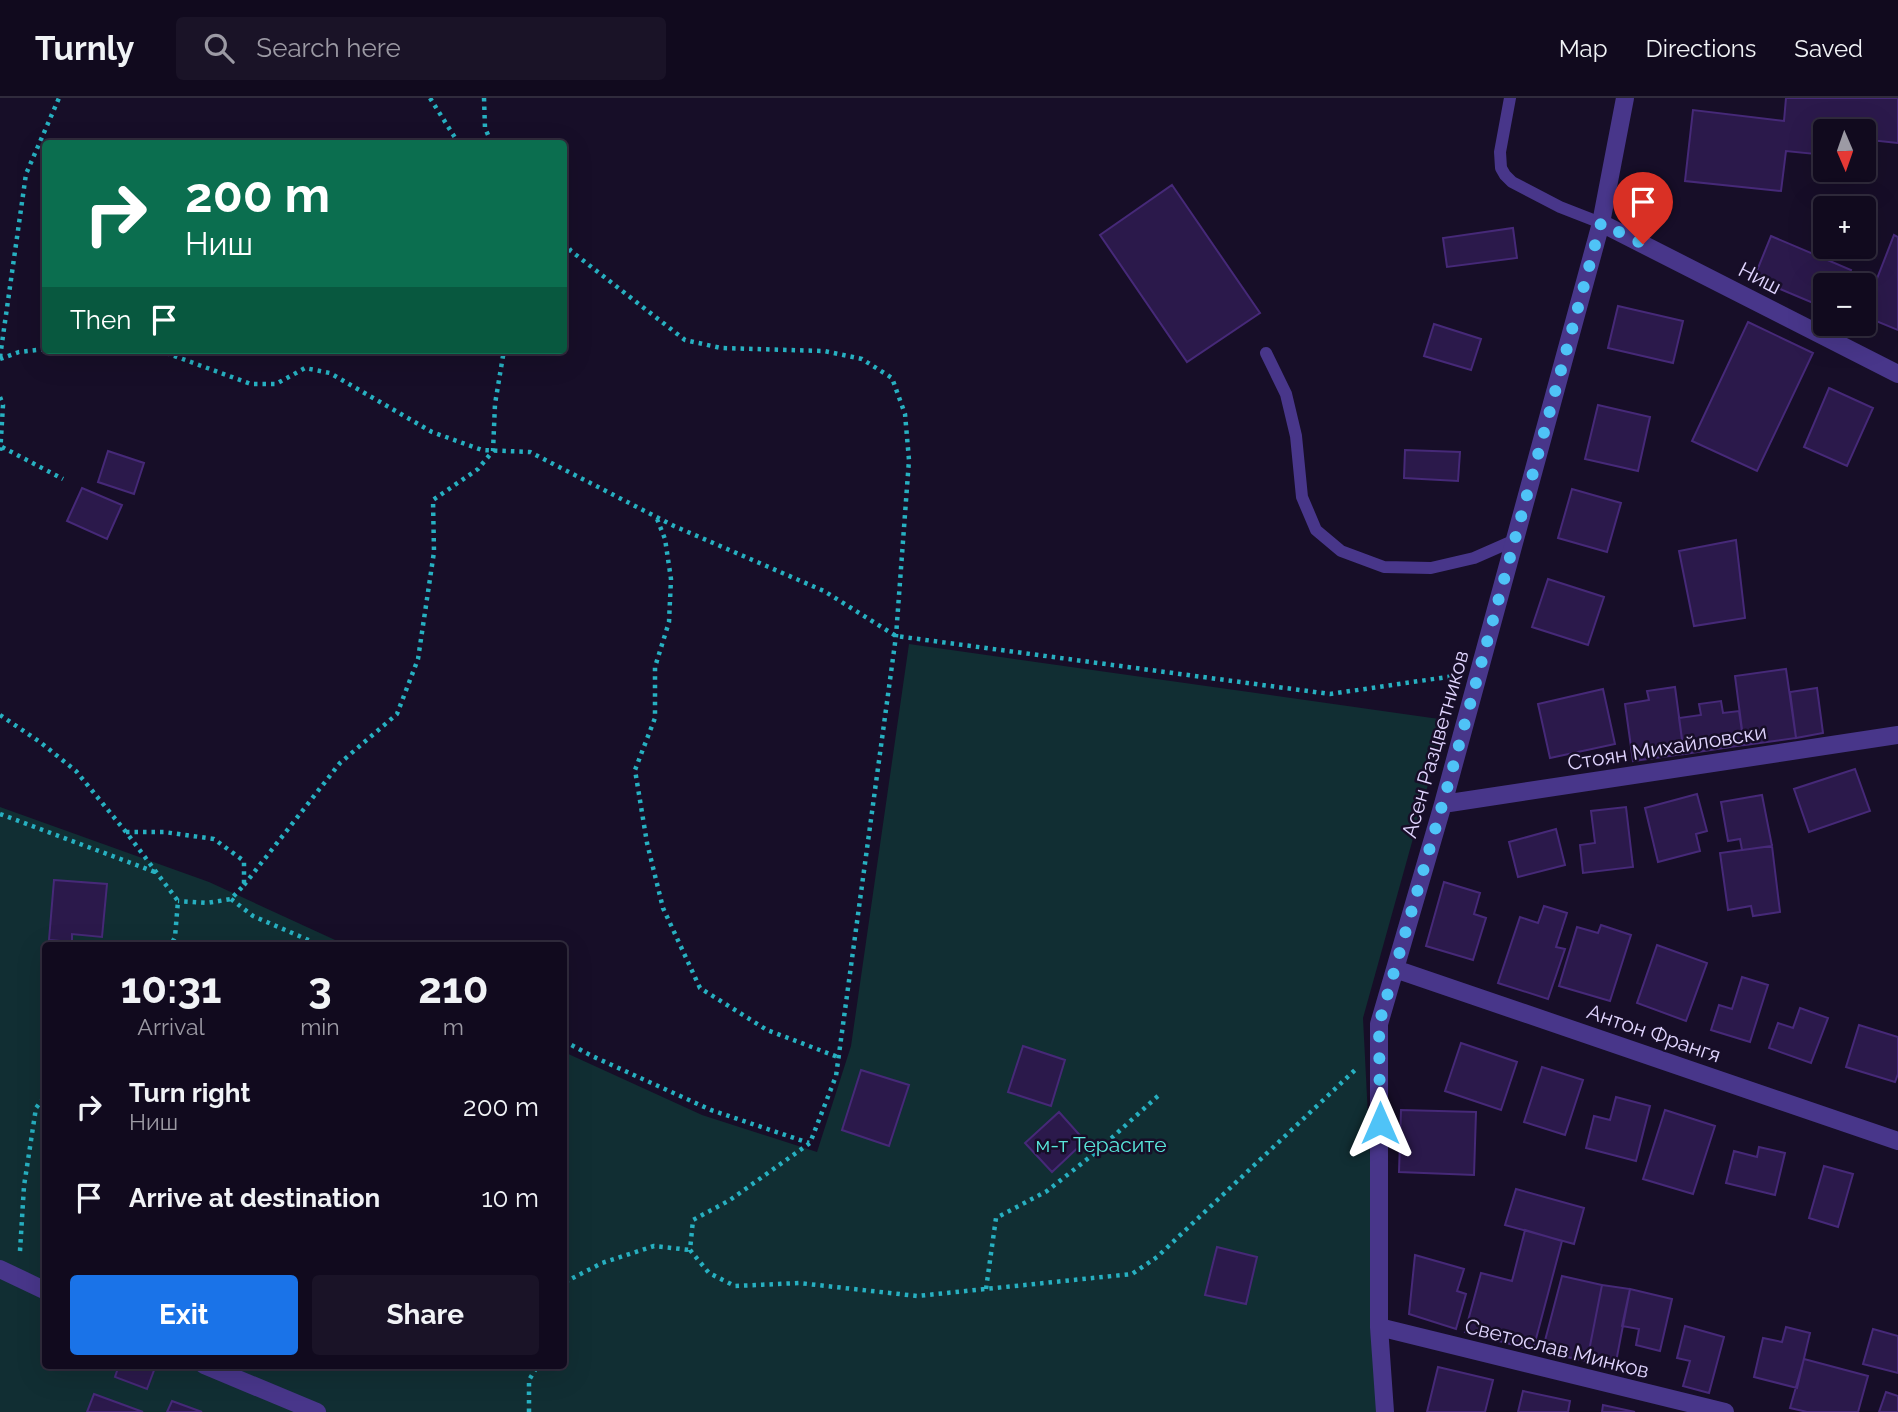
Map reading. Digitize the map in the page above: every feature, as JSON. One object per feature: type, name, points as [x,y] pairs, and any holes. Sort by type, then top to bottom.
[{"type":"street","name":"Асен Разцветников","points":[[1385,1412],[1380,1327],[1379,1024],[1443,804],[1601,223],[1625,98]]},
{"type":"street","name":"Ниш","points":[[1601,223],[1898,374]]},
{"type":"street","name":"Стоян Михайловски","points":[[1443,804],[1898,735]]},
{"type":"street","name":"Антон Франгя","points":[[1395,969],[1898,1141]]},
{"type":"street","points":[[0,1269],[42,1289]]},
{"type":"street","name":"Светослав Минков","points":[[1380,1327],[1724,1412]]},
{"type":"street","points":[[214,1369],[317,1412]]},
{"type":"lane","points":[[1510,98],[1500,152],[1501,168],[1505,175],[1512,182],[1560,207],[1601,223]]},
{"type":"lane","points":[[1266,353],[1286,394],[1296,436],[1302,497],[1316,530],[1341,551],[1384,567],[1431,568],[1474,558],[1516,540]]},
{"type":"path","points":[[42,349],[0,358],[26,174],[59,98]]},
{"type":"path","points":[[430,98],[456,140]]},
{"type":"path","points":[[484,98],[485,128],[490,140]]},
{"type":"path","points":[[567,246],[685,340],[721,348],[824,351],[862,359],[891,379],[905,414],[909,460],[896,636],[836,1076],[810,1143],[730,1200],[693,1220],[690,1250]]},
{"type":"path","points":[[169,354],[251,384],[276,384],[305,368],[330,373],[432,432],[482,450],[530,452],[656,517],[824,591],[896,636],[1330,694],[1479,672]]},
{"type":"path","points":[[178,901],[206,903],[231,899],[340,763],[397,714],[418,659],[434,552],[433,500],[478,469],[493,450],[495,404],[503,354]]},
{"type":"path","points":[[0,397],[3,405],[0,455]]},
{"type":"path","points":[[2,447],[63,479]]},
{"type":"path","points":[[656,517],[665,539],[671,579],[669,622],[655,667],[654,718],[635,770],[647,843],[663,908],[700,989],[767,1030],[838,1057]]},
{"type":"path","points":[[0,715],[76,771],[126,832],[178,901],[173,942]]},
{"type":"path","points":[[0,814],[156,872]]},
{"type":"path","points":[[126,832],[164,832],[214,839],[244,862],[244,885]]},
{"type":"path","points":[[231,899],[253,916],[313,942]]},
{"type":"path","points":[[567,1043],[711,1110],[810,1143]]},
{"type":"path","points":[[567,1281],[602,1263],[654,1246],[690,1250],[709,1273],[735,1286],[799,1283],[917,1296],[1132,1273],[1157,1257],[1380,1046]]},
{"type":"path","points":[[986,1289],[996,1218],[1047,1191],[1095,1153],[1159,1094]]},
{"type":"path","points":[[18,1278],[24,1186],[36,1108],[42,1100]]},
{"type":"path","points":[[529,1412],[530,1380],[536,1369]]},
{"type":"green space","name":"м-т Терасите","points":[[909,644],[1446,720],[1363,1018],[1383,1412],[0,1412],[0,807],[209,882],[339,942],[42,942],[42,1369],[567,1369],[567,1053],[702,1115],[817,1152],[851,1046]]},
{"type":"building","points":[[1786,98],[1898,98],[1898,143],[1876,141],[1876,119],[1813,119],[1813,154],[1786,151],[1781,191],[1685,181],[1693,110],[1784,121]]},
{"type":"building","points":[[1172,185],[1260,313],[1187,362],[1100,235]]},
{"type":"building","points":[[1513,228],[1517,258],[1447,267],[1443,238]]},
{"type":"building","points":[[1894,235],[1898,237],[1898,330],[1876,321],[1876,281]]},
{"type":"building","points":[[1771,236],[1813,254],[1813,259],[1825,259],[1851,270],[1850,273],[1813,273],[1813,303],[1754,278]]},
{"type":"building","points":[[1618,306],[1683,321],[1673,363],[1608,348]]},
{"type":"building","points":[[1748,322],[1813,353],[1757,471],[1692,441]]},
{"type":"building","points":[[1434,324],[1481,339],[1471,370],[1424,356]]},
{"type":"building","points":[[1829,388],[1873,408],[1847,466],[1804,447]]},
{"type":"building","points":[[1598,405],[1650,417],[1638,471],[1585,459]]},
{"type":"building","points":[[1405,450],[1460,452],[1458,481],[1404,478]]},
{"type":"building","points":[[108,451],[144,463],[134,494],[98,482]]},
{"type":"building","points":[[82,488],[122,505],[107,539],[67,521]]},
{"type":"building","points":[[1572,489],[1621,503],[1607,552],[1558,538]]},
{"type":"building","points":[[1736,540],[1745,618],[1694,626],[1679,551]]},
{"type":"building","points":[[1548,579],[1604,597],[1588,645],[1532,627]]},
{"type":"building","points":[[1786,669],[1796,738],[1744,745],[1735,676]]},
{"type":"building","points":[[1675,687],[1684,754],[1633,761],[1625,704],[1649,700],[1647,691]]},
{"type":"building","points":[[1817,688],[1823,733],[1796,738],[1790,692]]},
{"type":"building","points":[[1603,689],[1615,744],[1550,758],[1538,704]]},
{"type":"building","points":[[1721,701],[1723,713],[1739,711],[1744,745],[1684,754],[1679,718],[1701,715],[1699,704]]},
{"type":"building","points":[[1855,769],[1870,811],[1809,832],[1794,789]]},
{"type":"building","points":[[1697,794],[1707,831],[1696,834],[1700,851],[1658,862],[1645,808]]},
{"type":"building","points":[[1762,795],[1772,846],[1742,850],[1740,839],[1728,841],[1721,802]]},
{"type":"building","points":[[1626,807],[1633,867],[1583,873],[1580,845],[1595,843],[1591,811]]},
{"type":"building","points":[[1556,829],[1565,865],[1518,877],[1509,842]]},
{"type":"building","points":[[1772,846],[1780,912],[1753,916],[1751,906],[1728,910],[1720,853]]},
{"type":"building","points":[[54,880],[107,884],[102,937],[72,934],[72,942],[49,940]]},
{"type":"building","points":[[1444,882],[1480,893],[1474,914],[1486,918],[1473,960],[1426,946]]},
{"type":"building","points":[[1544,906],[1567,913],[1556,947],[1565,949],[1548,999],[1498,983],[1520,917],[1538,923]]},
{"type":"building","points":[[1601,925],[1631,935],[1610,1001],[1559,986],[1577,927],[1598,933]]},
{"type":"building","points":[[1657,945],[1707,963],[1686,1021],[1637,1003]]},
{"type":"building","points":[[1742,977],[1768,985],[1750,1042],[1711,1030],[1719,1005],[1732,1009]]},
{"type":"building","points":[[1800,1008],[1828,1018],[1811,1063],[1769,1048],[1778,1023],[1793,1028]]},
{"type":"building","points":[[1859,1025],[1898,1037],[1898,1074],[1895,1082],[1846,1067]]},
{"type":"building","points":[[1461,1043],[1517,1062],[1501,1110],[1445,1091]]},
{"type":"building","points":[[1023,1046],[1065,1060],[1051,1106],[1008,1092]]},
{"type":"building","points":[[1542,1067],[1583,1080],[1565,1135],[1524,1122]]},
{"type":"building","points":[[861,1070],[909,1085],[889,1146],[842,1130]]},
{"type":"building","points":[[1616,1097],[1650,1106],[1636,1161],[1586,1148],[1594,1116],[1610,1120]]},
{"type":"building","points":[[1401,1110],[1476,1112],[1474,1175],[1399,1172]]},
{"type":"building","points":[[1665,1110],[1715,1126],[1693,1194],[1643,1179]]},
{"type":"building","points":[[1059,1112],[1085,1141],[1052,1172],[1025,1143]]},
{"type":"building","points":[[1759,1147],[1785,1153],[1775,1195],[1726,1183],[1734,1151],[1757,1157]]},
{"type":"building","points":[[1824,1166],[1853,1174],[1838,1227],[1809,1218]]},
{"type":"building","points":[[1516,1189],[1584,1208],[1574,1244],[1505,1225]]},
{"type":"building","points":[[1525,1230],[1562,1241],[1533,1350],[1465,1332],[1481,1273],[1512,1281]]},
{"type":"building","points":[[1217,1247],[1257,1257],[1246,1304],[1205,1295]]},
{"type":"building","points":[[1415,1255],[1464,1269],[1457,1291],[1466,1294],[1456,1329],[1409,1314]]},
{"type":"building","points":[[1562,1276],[1602,1285],[1587,1361],[1542,1352]]},
{"type":"building","points":[[1602,1285],[1630,1289],[1615,1367],[1587,1361]]},
{"type":"building","points":[[1630,1289],[1672,1299],[1660,1351],[1636,1345],[1639,1329],[1622,1326]]},
{"type":"building","points":[[1685,1326],[1724,1337],[1709,1393],[1683,1386],[1690,1361],[1677,1358]]},
{"type":"building","points":[[1786,1327],[1810,1333],[1797,1388],[1754,1377],[1763,1338],[1782,1342]]},
{"type":"building","points":[[1873,1329],[1898,1336],[1898,1373],[1863,1364]]},
{"type":"building","points":[[1804,1359],[1868,1376],[1858,1412],[1807,1412],[1790,1408]]},
{"type":"building","points":[[1438,1367],[1493,1380],[1485,1412],[1427,1412]]},
{"type":"building","points":[[118,1369],[154,1369],[147,1389],[115,1377]]},
{"type":"building","points":[[1523,1391],[1570,1401],[1568,1412],[1518,1412]]},
{"type":"building","points":[[1886,1392],[1898,1396],[1898,1412],[1879,1412]]},
{"type":"building","points":[[94,1394],[143,1412],[87,1412]]},
{"type":"building","points":[[172,1401],[202,1412],[167,1412]]},
{"type":"building","points":[[1603,1405],[1635,1412],[1602,1412]]},
{"type":"route","points":[[1380,1123],[1379,1024],[1450,778],[1601,223],[1643,244]]}]
